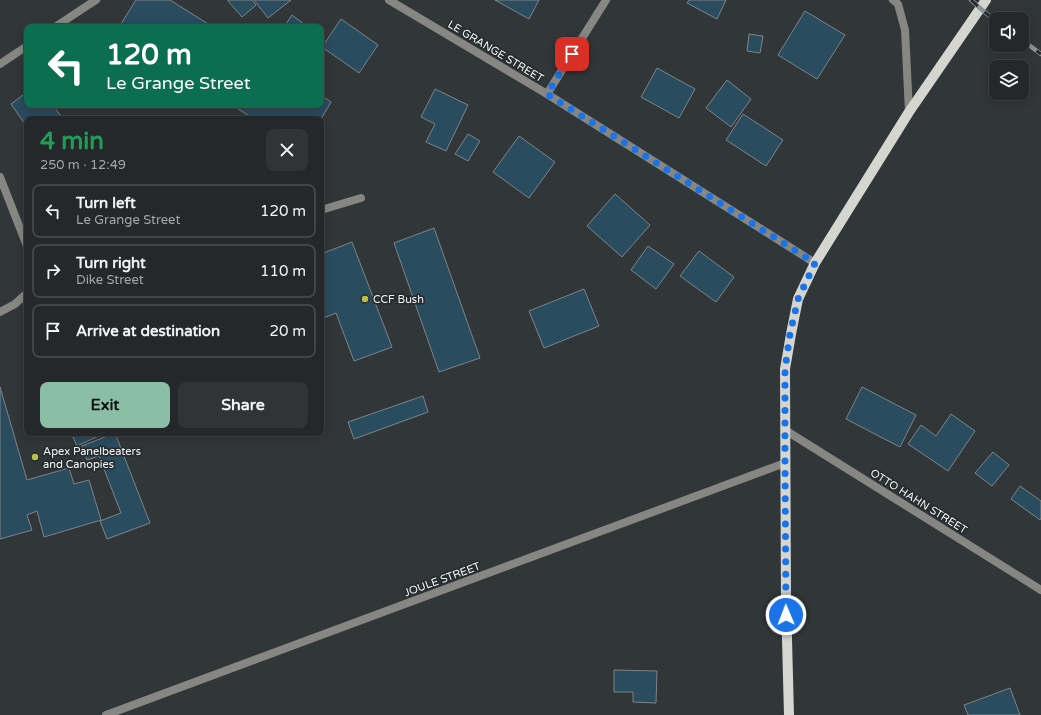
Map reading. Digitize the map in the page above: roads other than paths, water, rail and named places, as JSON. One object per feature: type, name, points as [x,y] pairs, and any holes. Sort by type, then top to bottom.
[{"type":"main road","points":[[789,715],[786,601],[785,369],[790,334],[798,299],[815,263],[909,112],[986,0]]},
{"type":"street","points":[[60,24],[96,0]]},
{"type":"street","name":"LE GRANGE STREET","points":[[389,0],[547,94],[815,263]]},
{"type":"street","points":[[547,94],[606,0]]},
{"type":"street","points":[[893,0],[898,4],[905,30],[909,112]]},
{"type":"street","points":[[0,64],[24,48]]},
{"type":"street","points":[[0,177],[24,238]]},
{"type":"street","points":[[324,209],[361,198]]},
{"type":"street","points":[[0,312],[15,304],[24,296]]},
{"type":"street","name":"OTTO HAHN STREET","points":[[785,430],[1041,590]]},
{"type":"street","name":"JOULE STREET","points":[[106,715],[785,463]]},
{"type":"railway","points":[[971,0],[989,15]]},
{"type":"railway","points":[[1029,45],[1041,54]]},
{"type":"place","name":"CCF Bush","points":[[365,299]]},
{"type":"place","name":"Apex Panelbeaters and Canopies","points":[[35,457]]}]
